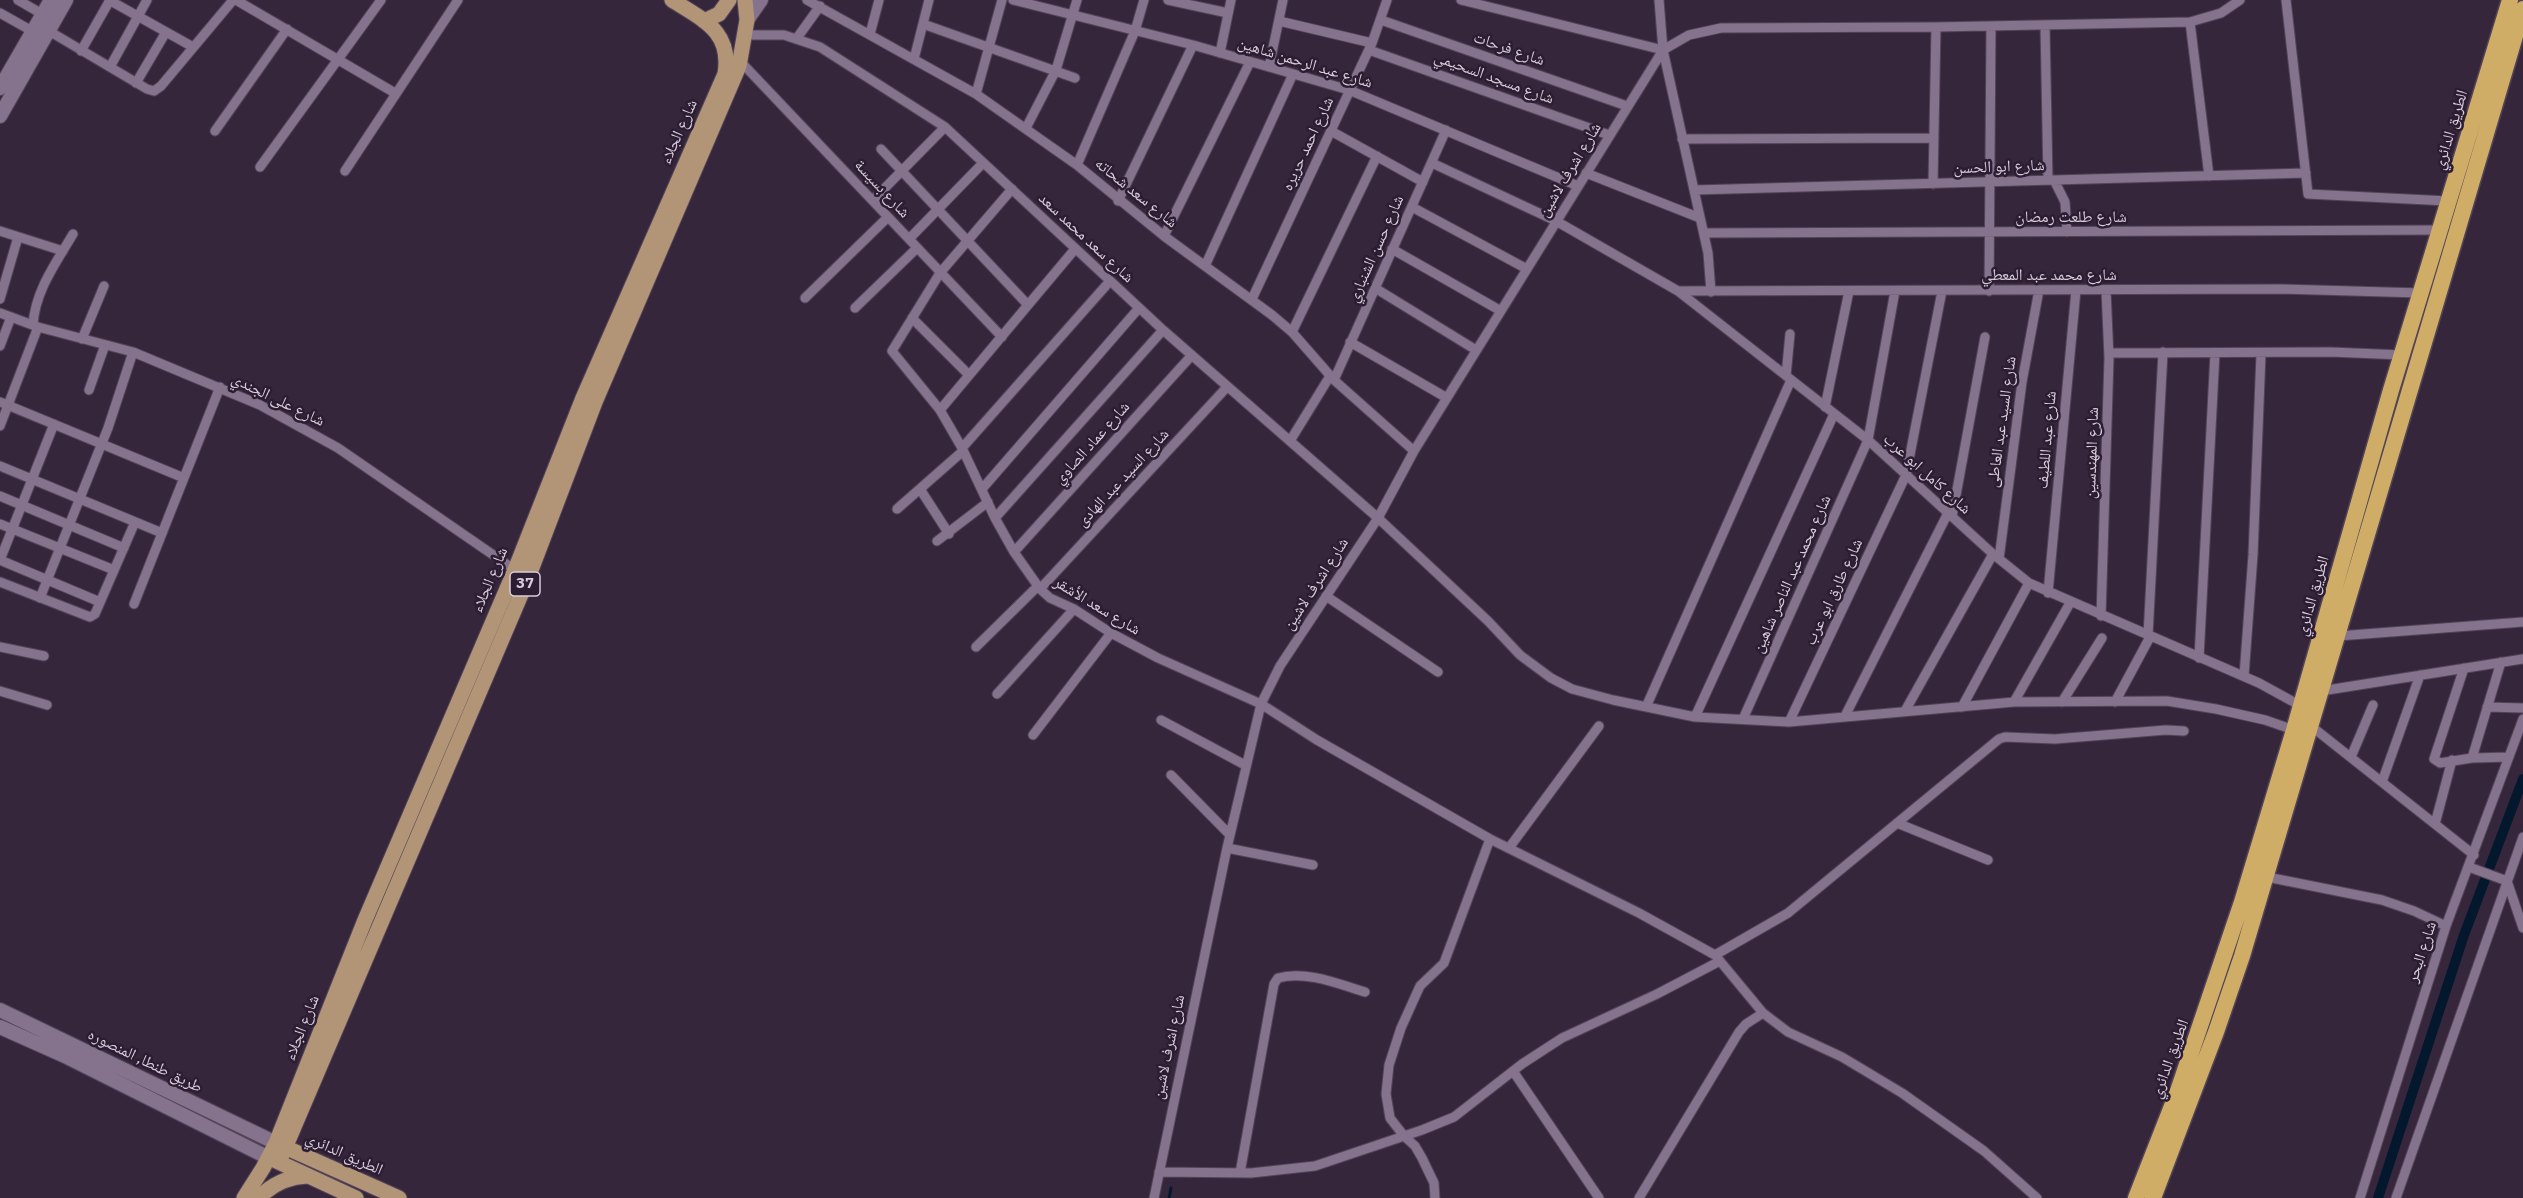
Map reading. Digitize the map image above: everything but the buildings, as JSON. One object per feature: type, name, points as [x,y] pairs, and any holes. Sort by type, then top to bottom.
[{"type":"highway","name":"الطريق الدائري","points":[[2153,1198],[2216,1032],[2258,876],[2302,728],[2321,691],[2338,636],[2515,17],[2510,0]]},
{"type":"highway","name":"الطريق الدائري","points":[[2302,728],[2301,706],[2439,230],[2515,17]]},
{"type":"highway","points":[[2359,501],[2376,504]]},
{"type":"highway","name":"الطريق الدائري","points":[[2136,1198],[2258,876]]},
{"type":"main road","name":"37","points":[[672,0],[704,21]]},
{"type":"main road","points":[[704,21],[719,14],[729,0]]},
{"type":"main road","name":"شارع الجلاء","points":[[274,1160],[583,398],[740,61],[746,28],[744,0]]},
{"type":"main road","name":"شارع الجلاء","points":[[372,922],[528,578],[646,267],[725,74],[726,54],[723,43],[717,31],[704,21]]},
{"type":"main road","name":"الطريق الدائري","points":[[281,1145],[399,1198]]},
{"type":"main road","name":"37","points":[[244,1198],[274,1160]]},
{"type":"main road","points":[[274,1160],[356,1198]]},
{"type":"main road","points":[[260,1198],[277,1183],[298,1176],[309,1176]]},
{"type":"street","points":[[18,0],[42,14]]},
{"type":"street","points":[[0,114],[4,90],[32,31],[51,0]]},
{"type":"street","points":[[4,90],[49,31],[66,0]]},
{"type":"street","points":[[81,51],[110,0],[194,47]]},
{"type":"street","points":[[110,67],[147,0]]},
{"type":"street","points":[[49,31],[136,83],[150,90],[158,89],[234,0],[287,28],[395,93]]},
{"type":"street","points":[[261,167],[381,0]]},
{"type":"street","points":[[345,171],[458,0]]},
{"type":"street","name":"شارع الجلاء","points":[[746,28],[761,0]]},
{"type":"street","name":"شارع سعد شحاته","points":[[807,0],[976,94],[1077,165],[1164,237],[1252,299],[1292,332],[1332,378],[1414,451]]},
{"type":"street","points":[[870,33],[879,0]]},
{"type":"street","points":[[914,59],[928,0]]},
{"type":"street","points":[[976,94],[1002,0]]},
{"type":"street","name":"شارع عبد الرحمن شاهين","points":[[1013,0],[1193,45],[1349,90],[1578,186]]},
{"type":"street","points":[[1026,129],[1056,70],[1077,0]]},
{"type":"street","points":[[1077,165],[1135,31],[1144,0]]},
{"type":"street","points":[[1168,0],[1228,13]]},
{"type":"street","points":[[1220,53],[1231,0]]},
{"type":"street","points":[[1269,67],[1283,0]]},
{"type":"street","name":"شارع احمد حريره","points":[[1252,299],[1371,46],[1387,0]]},
{"type":"street","points":[[1461,0],[1663,50],[1689,35],[1721,28],[2190,22],[2211,17],[2240,0]]},
{"type":"street","points":[[1659,0],[1663,50],[1704,233],[1711,273],[1711,292]]},
{"type":"street","points":[[2286,0],[2308,195],[2448,201]]},
{"type":"street","points":[[797,38],[820,6]]},
{"type":"street","points":[[0,13],[32,31]]},
{"type":"street","name":"شارع فرحات","points":[[1381,20],[1627,106]]},
{"type":"street","name":"شارع مسجد السحيمي","points":[[1279,21],[1371,46],[1609,135]]},
{"type":"street","points":[[2190,22],[2209,176]]},
{"type":"street","points":[[923,24],[1075,78]]},
{"type":"street","points":[[2045,25],[2051,180],[2066,202],[2067,231]]},
{"type":"street","points":[[1989,291],[1991,26]]},
{"type":"street","points":[[1933,184],[1936,27]]},
{"type":"street","points":[[215,130],[287,28]]},
{"type":"street","name":"شارع سعد محمد سعد","points":[[746,28],[797,38],[831,52],[945,127],[1163,330],[1378,518],[1488,621],[1520,655],[1551,678],[1572,689],[1695,717],[1789,722],[2014,702],[2167,701],[2216,709],[2302,728],[2351,758],[2474,855]]},
{"type":"street","points":[[136,83],[166,32]]},
{"type":"street","points":[[1118,201],[1193,45]]},
{"type":"street","name":"شارع اشرف لاشين","points":[[1154,1198],[1227,848],[1261,704],[1280,666],[1378,518],[1414,451],[1663,50]]},
{"type":"street","name":"شارع بسيسة","points":[[740,61],[1002,337]]},
{"type":"street","points":[[1164,237],[1250,62]]},
{"type":"street","points":[[1205,266],[1293,74]]},
{"type":"street","points":[[873,201],[945,127]]},
{"type":"street","name":"شارع حسن الشنباري","points":[[1290,441],[1332,378],[1446,130]]},
{"type":"street","points":[[1331,131],[1423,182]]},
{"type":"street","points":[[1682,139],[1934,138]]},
{"type":"street","points":[[881,149],[1028,305]]},
{"type":"street","points":[[1292,332],[1377,156]]},
{"type":"street","points":[[909,239],[983,163]]},
{"type":"street","name":"شارع كامل ابو عرب","points":[[1432,163],[1556,221],[1677,291],[1868,440],[1996,557],[2029,583],[2070,603],[2244,676],[2301,706]]},
{"type":"street","points":[[1586,173],[1700,218]]},
{"type":"street","name":"شارع ابو الحسن","points":[[1694,190],[2306,173]]},
{"type":"street","points":[[969,375],[912,318],[940,273],[1012,189]]},
{"type":"street","points":[[1412,207],[1527,269]]},
{"type":"street","points":[[805,298],[888,217]]},
{"type":"street","name":"شارع طلعت رمضان","points":[[1704,233],[2439,230]]},
{"type":"street","points":[[0,231],[63,251]]},
{"type":"street","points":[[0,426],[4,403],[35,326],[33,312],[39,294],[73,234]]},
{"type":"street","points":[[0,299],[18,237]]},
{"type":"street","points":[[855,308],[917,248]]},
{"type":"street","points":[[940,410],[1075,249]]},
{"type":"street","points":[[1392,249],[1501,311]]},
{"type":"street","points":[[897,509],[963,449],[1110,281]]},
{"type":"street","points":[[82,339],[104,286]]},
{"type":"street","points":[[1375,288],[1476,350]]},
{"type":"street","name":"شارع محمد عبد المعطي","points":[[1677,291],[2282,289],[2421,293]]},
{"type":"street","name":"شارع السيد عبد العاطى","points":[[1996,557],[2022,382],[2039,290]]},
{"type":"street","name":"شارع عبد اللطيف","points":[[2048,593],[2076,290]]},
{"type":"street","name":"شارع المهندسين","points":[[2101,616],[2108,456],[2109,354],[2106,290]]},
{"type":"street","points":[[1825,407],[1849,291]]},
{"type":"street","name":"شارع محمد عبد الناصر شاهين","points":[[1743,719],[1868,440],[1895,291]]},
{"type":"street","name":"شارع طارق ابو عرب","points":[[1789,722],[1906,476],[1942,291]]},
{"type":"street","points":[[982,489],[1139,308]]},
{"type":"street","name":"شارع على الجندي","points":[[0,313],[35,326],[133,352],[261,405],[338,448],[515,570]]},
{"type":"street","points":[[0,346],[11,317]]},
{"type":"street","name":"شارع سعد الأشقر","points":[[912,318],[893,347],[893,355],[940,410],[963,449],[995,518],[1014,552],[1039,587],[1056,602],[1074,609],[1111,633],[1158,658],[1261,704],[1317,740],[1490,838],[1639,913],[1718,958]]},
{"type":"street","points":[[995,518],[1163,330]]},
{"type":"street","points":[[1646,707],[1789,378],[1790,334]]},
{"type":"street","points":[[1845,716],[1950,515],[1985,337]]},
{"type":"street","points":[[1350,342],[1448,398]]},
{"type":"street","points":[[89,390],[105,345]]},
{"type":"street","points":[[40,598],[102,443],[133,352]]},
{"type":"street","points":[[2115,702],[2149,636],[2163,352]]},
{"type":"street","points":[[2109,354],[2331,352],[2402,355]]},
{"type":"street","points":[[2199,657],[2215,353]]},
{"type":"street","points":[[2244,676],[2253,555],[2261,354]]},
{"type":"street","name":"شارع عماد الصاوي","points":[[1014,552],[1192,355]]},
{"type":"street","points":[[134,604],[220,387]]},
{"type":"street","name":"شارع السيد عبد الهادى","points":[[975,646],[1039,587],[1227,387]]},
{"type":"street","points":[[4,403],[184,478]]},
{"type":"street","points":[[1695,717],[1833,414]]},
{"type":"street","points":[[54,424],[0,560],[100,602]]},
{"type":"street","points":[[0,466],[162,533]]},
{"type":"street","points":[[920,489],[949,534]]},
{"type":"street","points":[[0,496],[124,548]]},
{"type":"street","points":[[937,541],[988,502]]},
{"type":"street","points":[[0,582],[85,616],[93,616],[135,522]]},
{"type":"street","points":[[0,524],[114,570]]},
{"type":"street","points":[[1905,711],[1996,557]]},
{"type":"street","points":[[1962,707],[2029,583]]},
{"type":"street","points":[[1326,596],[1438,672]]},
{"type":"street","points":[[2014,702],[2070,603]]},
{"type":"street","points":[[997,694],[1074,609]]},
{"type":"street","points":[[2338,636],[2523,622]]},
{"type":"street","points":[[1033,735],[1111,633]]},
{"type":"street","points":[[2062,702],[2102,638]]},
{"type":"street","points":[[0,647],[44,656]]},
{"type":"street","points":[[2321,691],[2523,659]]},
{"type":"street","points":[[2472,758],[2501,662]]},
{"type":"street","points":[[2464,668],[2434,756],[2438,762],[2509,757]]},
{"type":"street","points":[[2382,783],[2420,675]]},
{"type":"street","points":[[0,691],[47,705]]},
{"type":"street","points":[[2351,758],[2373,705]]},
{"type":"street","points":[[2487,707],[2523,708]]},
{"type":"street","name":"شارع البحر","points":[[2360,1198],[2446,926],[2523,719]]},
{"type":"street","points":[[1161,720],[1245,765]]},
{"type":"street","points":[[1509,848],[1599,726]]},
{"type":"street","points":[[1159,1172],[1240,1173],[1315,1166],[1454,1117],[1513,1071],[1562,1038],[1718,958],[1788,913],[1999,739],[2005,737],[2055,739],[2147,732],[2184,732]]},
{"type":"street","points":[[2435,825],[2452,760]]},
{"type":"street","points":[[1171,775],[1230,835]]},
{"type":"street","points":[[1897,823],[1988,860]]},
{"type":"street","points":[[2396,1198],[2507,881],[2520,853],[2523,837]]},
{"type":"street","points":[[1435,1198],[1434,1183],[1422,1158],[1415,1146],[1390,1118],[1386,1094],[1389,1065],[1401,1028],[1420,986],[1444,963],[1490,838]]},
{"type":"street","points":[[1227,848],[1313,866]]},
{"type":"street","points":[[2469,867],[2507,881],[2519,903],[2523,928]]},
{"type":"street","points":[[2258,876],[2382,900],[2446,926]]},
{"type":"street","points":[[1718,958],[1763,1013],[1788,1032],[1842,1058],[1902,1093],[1984,1151],[2037,1198]]},
{"type":"street","points":[[1240,1173],[1274,984],[1278,978],[1296,976],[1325,980],[1365,992]]},
{"type":"street","name":"طريق طنطا, المنصوره","points":[[0,1010],[281,1145]]},
{"type":"street","points":[[1639,1198],[1739,1032],[1746,1024],[1763,1013]]},
{"type":"street","name":"طريق طنطا, المنصوره","points":[[0,1027],[65,1056],[274,1160]]},
{"type":"street","points":[[1513,1071],[1599,1198]]},
{"type":"waterway","points":[[2378,1198],[2464,935],[2523,779]]},
{"type":"waterway","points":[[1169,1198],[1171,1188]]}]
